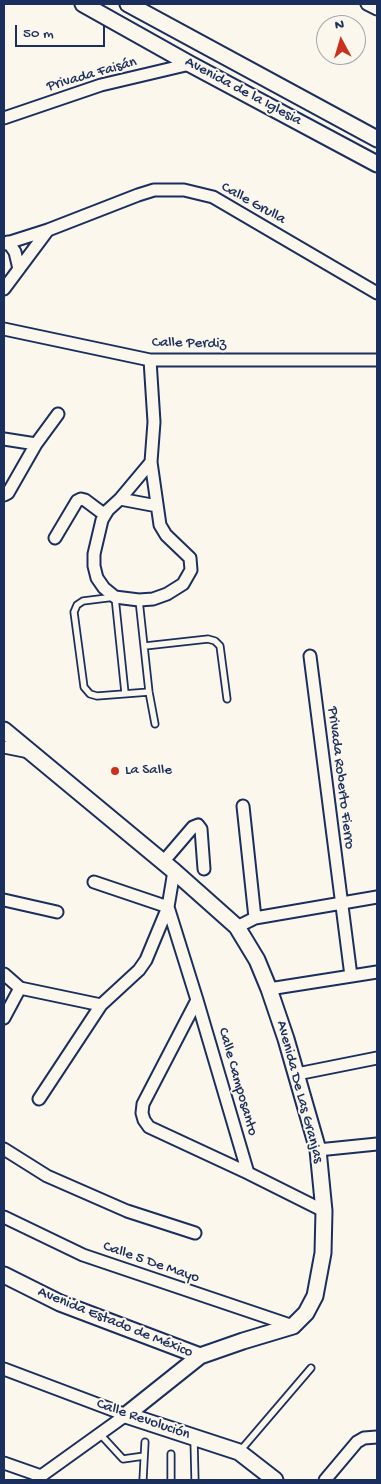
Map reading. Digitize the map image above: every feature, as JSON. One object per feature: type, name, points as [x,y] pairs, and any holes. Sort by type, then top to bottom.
[{"type":"street","name":"Avenida de la Iglesia","points":[[83,4],[190,64],[377,164]]},
{"type":"street","name":"Avenida de la Iglesia","points":[[128,4],[377,139]]},
{"type":"street","points":[[367,4],[377,9]]},
{"type":"street","name":"Privada Faisán","points":[[4,118],[101,84],[190,64]]},
{"type":"street","name":"Calle Grulla","points":[[6,243],[48,230],[154,190],[184,190],[213,197],[377,292]]},
{"type":"street","points":[[4,289],[48,230]]},
{"type":"street","points":[[6,243],[15,252],[19,268]]},
{"type":"street","name":"Calle Perdiz","points":[[4,329],[150,360],[377,360]]},
{"type":"street","points":[[150,360],[154,422],[151,462],[160,525],[166,535],[190,558],[191,570],[183,584],[167,594],[153,599],[139,600],[115,597],[104,588],[97,578],[94,554],[105,515],[151,462]]},
{"type":"street","points":[[4,495],[8,493],[36,444],[58,414]]},
{"type":"street","points":[[4,438],[36,444]]},
{"type":"street","points":[[55,538],[80,499],[85,500],[105,515]]},
{"type":"street","points":[[120,500],[157,506]]},
{"type":"street","name":"Privada Roberto Fierro","points":[[310,656],[351,976]]},
{"type":"street","name":"Avenida De Las Granjas","points":[[4,730],[237,927],[257,960],[286,1039],[318,1150],[324,1211],[323,1253],[315,1296],[306,1313],[293,1326]]},
{"type":"street","points":[[4,747],[29,752]]},
{"type":"street","points":[[243,806],[255,918]]},
{"type":"street","points":[[39,1099],[102,1005],[139,970],[146,960],[168,907],[168,867],[193,826],[198,825],[201,829],[204,869]]},
{"type":"street","points":[[94,882],[168,907]]},
{"type":"street","points":[[237,927],[255,918],[377,897]]},
{"type":"street","points":[[4,900],[57,912]]},
{"type":"street","name":"Calle Camposanto","points":[[168,907],[248,1173]]},
{"type":"street","points":[[268,989],[377,972]]},
{"type":"street","points":[[4,974],[20,988],[102,1005]]},
{"type":"street","points":[[4,1018],[20,988]]},
{"type":"street","points":[[197,1000],[143,1104],[142,1113],[149,1127],[324,1211]]},
{"type":"street","points":[[297,1074],[377,1058]]},
{"type":"street","points":[[318,1150],[377,1144]]},
{"type":"street","points":[[4,1149],[47,1176],[65,1184],[128,1211],[195,1233]]},
{"type":"street","name":"Calle 5 De Mayo","points":[[4,1217],[82,1255],[293,1326]]},
{"type":"street","name":"Avenida Estado de México","points":[[4,1275],[60,1303],[200,1356]]},
{"type":"street","points":[[4,1463],[39,1478],[126,1415],[200,1356],[293,1326]]},
{"type":"street","name":"Calle Revolución","points":[[4,1369],[126,1415],[239,1452],[275,1480]]},
{"type":"street","points":[[325,1480],[357,1442],[364,1438],[377,1437]]},
{"type":"lane","points":[[125,693],[115,597],[82,601],[77,605],[74,612],[84,687],[90,694],[97,696],[149,692]]},
{"type":"lane","points":[[139,600],[149,692],[155,724]]},
{"type":"lane","points":[[145,646],[208,638],[215,640],[220,646],[227,700]]},
{"type":"lane","points":[[239,1452],[311,1368]]},
{"type":"lane","points":[[100,1434],[123,1459],[144,1456]]},
{"type":"lane","points":[[194,1438],[195,1480]]},
{"type":"lane","points":[[142,1480],[145,1442]]},
{"type":"lane","points":[[171,1454],[171,1480]]},
{"type":"place","name":"La Salle","points":[[115,771]]}]
